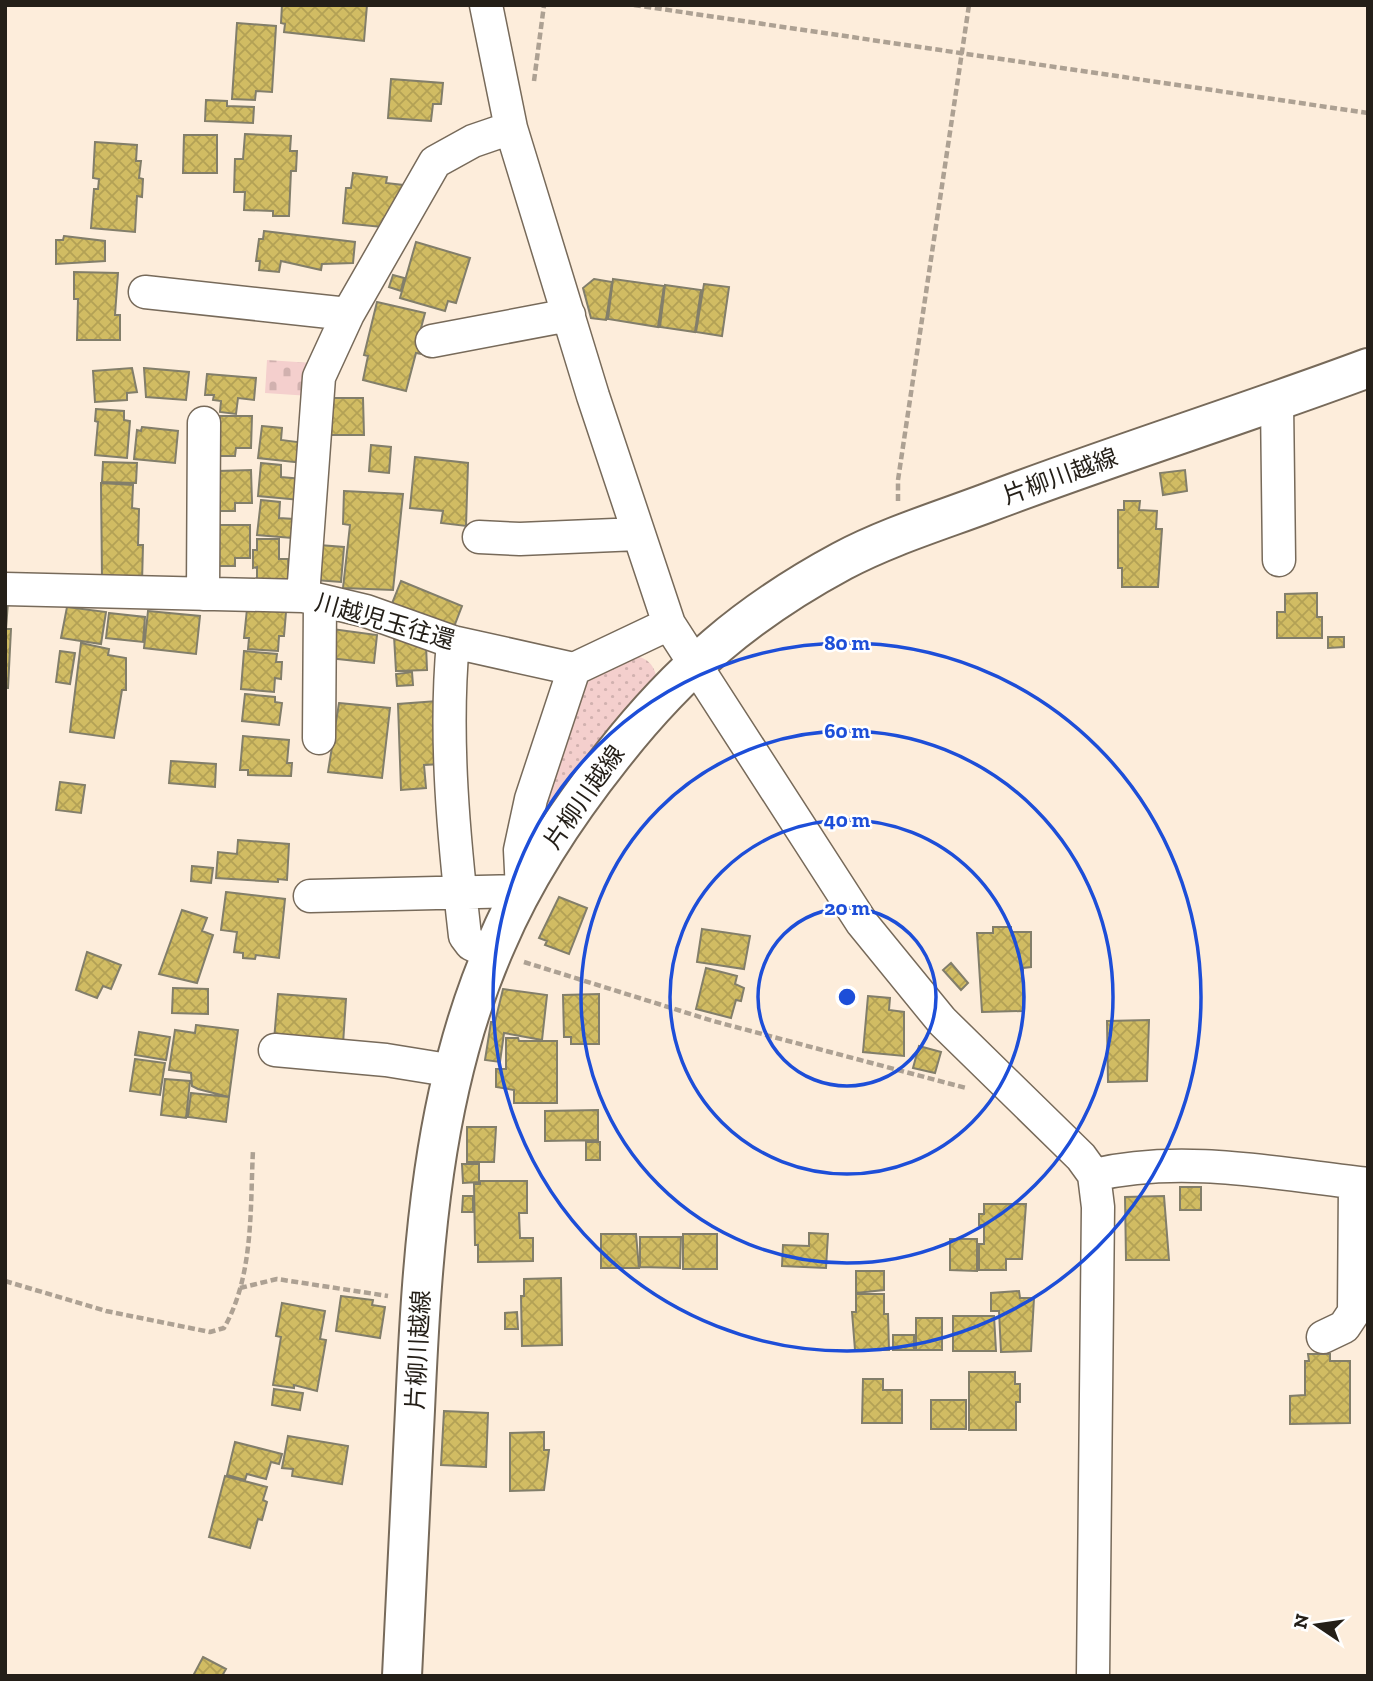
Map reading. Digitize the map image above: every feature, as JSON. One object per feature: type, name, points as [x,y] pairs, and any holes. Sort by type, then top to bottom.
[{"type":"main road","name":"片柳川越線","points":[[402,1676],[420,1301],[442,1124],[469,1016],[492,954],[522,891],[571,808],[637,724],[694,662],[780,598],[844,560],[1104,458],[1277,402],[1368,368]]},
{"type":"street","points":[[486,5],[510,122],[638,534],[669,624],[862,923],[942,1021],[1082,1157],[1094,1175],[1098,1207],[1093,1676]]},
{"type":"street","points":[[319,738],[312,599],[319,377],[348,314],[435,162],[510,122]]},
{"type":"street","points":[[145,292],[348,314]]},
{"type":"street","points":[[432,341],[569,315]]},
{"type":"street","points":[[1277,402],[1279,560]]},
{"type":"street","points":[[203,594],[204,423]]},
{"type":"street","points":[[478,537],[520,539],[638,534]]},
{"type":"street","name":"川越児玉往還","points":[[5,589],[312,599],[366,611],[453,642],[574,669]]},
{"type":"street","points":[[310,896],[522,891],[520,850],[530,799],[574,669],[669,624]]},
{"type":"street","points":[[453,642],[451,750],[465,936],[471,944],[492,954]]},
{"type":"street","points":[[275,1050],[375,1059],[454,1071]]},
{"type":"street","points":[[1094,1175],[1128,1167],[1212,1166],[1361,1183],[1354,1312],[1344,1327],[1323,1337]]},
{"type":"path","points":[[510,122],[530,112],[544,5]]},
{"type":"path","points":[[634,5],[1368,113]]},
{"type":"path","points":[[897,537],[898,480],[969,5]]},
{"type":"path","points":[[492,954],[713,1021],[973,1090]]},
{"type":"path","points":[[5,1281],[106,1311],[210,1332],[224,1328],[237,1306],[247,1256],[253,1150]]},
{"type":"path","points":[[240,1288],[277,1279],[420,1301]]},
{"type":"green space","points":[[267,360],[312,363],[310,396],[265,393]]},
{"type":"green space","points":[[630,655],[647,660],[656,675],[545,819],[538,815],[584,673]]},
{"type":"building","points":[[282,5],[367,5],[364,41],[284,32],[285,24],[281,23]]},
{"type":"building","points":[[237,23],[276,26],[272,92],[256,91],[255,100],[232,99]]},
{"type":"building","points":[[391,79],[443,83],[441,104],[433,104],[431,121],[388,118]]},
{"type":"building","points":[[206,100],[227,101],[227,106],[254,107],[253,123],[205,121]]},
{"type":"building","points":[[245,134],[291,136],[290,151],[297,151],[296,171],[291,171],[289,216],[273,216],[273,211],[244,210],[245,192],[234,192],[235,159],[243,159]]},
{"type":"building","points":[[184,135],[217,135],[217,173],[183,173]]},
{"type":"building","points":[[95,142],[137,145],[136,161],[141,161],[139,178],[143,179],[142,197],[137,196],[135,232],[91,228],[94,189],[98,189],[99,179],[93,178]]},
{"type":"building","points":[[353,173],[387,177],[386,183],[403,185],[402,200],[389,219],[383,219],[382,227],[343,223],[346,188],[351,188]]},
{"type":"building","points":[[264,231],[355,242],[353,263],[322,264],[321,270],[281,261],[279,272],[259,270],[260,261],[256,261],[259,239],[263,239]]},
{"type":"building","points":[[64,236],[105,241],[105,261],[56,264],[56,240],[63,240]]},
{"type":"building","points":[[416,242],[470,258],[456,303],[448,301],[445,311],[400,298]]},
{"type":"building","points":[[74,272],[118,273],[115,315],[120,315],[120,340],[77,340],[78,299],[74,299]]},
{"type":"building","points":[[393,275],[404,278],[401,291],[389,287]]},
{"type":"building","points":[[594,279],[612,282],[606,320],[591,318],[583,288]]},
{"type":"building","points":[[613,279],[664,286],[658,327],[608,319]]},
{"type":"building","points":[[704,284],[729,287],[722,336],[696,332]]},
{"type":"building","points":[[665,285],[701,290],[695,332],[660,327]]},
{"type":"building","points":[[377,302],[425,313],[421,328],[428,330],[422,354],[416,353],[406,391],[363,380],[368,356],[364,355]]},
{"type":"building","points":[[132,368],[137,392],[127,393],[127,400],[95,402],[93,371]]},
{"type":"building","points":[[144,368],[189,372],[186,400],[146,397]]},
{"type":"building","points":[[207,374],[256,378],[254,400],[238,398],[236,414],[220,412],[221,401],[213,400],[214,395],[205,395]]},
{"type":"building","points":[[333,398],[363,398],[364,435],[331,435]]},
{"type":"building","points":[[96,409],[124,411],[124,420],[130,421],[127,458],[95,455],[98,422],[95,421]]},
{"type":"building","points":[[220,416],[252,416],[251,448],[236,448],[235,456],[219,456]]},
{"type":"building","points":[[262,426],[282,428],[281,440],[305,443],[303,463],[258,458]]},
{"type":"building","points":[[142,427],[178,431],[175,463],[134,459],[137,430],[141,431]]},
{"type":"building","points":[[371,445],[391,447],[389,473],[369,471]]},
{"type":"building","points":[[415,457],[468,463],[466,526],[441,523],[443,511],[410,508]]},
{"type":"building","points":[[103,462],[137,463],[136,483],[102,482]]},
{"type":"building","points":[[261,463],[281,465],[281,477],[302,479],[300,500],[258,496]]},
{"type":"building","points":[[251,470],[252,503],[235,503],[235,511],[219,511],[218,471]]},
{"type":"building","points":[[1185,470],[1187,491],[1163,495],[1160,473]]},
{"type":"building","points":[[101,483],[133,485],[132,508],[139,509],[138,545],[143,545],[142,583],[102,578]]},
{"type":"building","points":[[344,491],[403,494],[393,590],[343,588],[350,525],[343,524]]},
{"type":"building","points":[[261,500],[280,502],[279,518],[294,519],[292,538],[257,535]]},
{"type":"building","points":[[1124,501],[1140,501],[1139,510],[1157,511],[1156,529],[1162,529],[1158,587],[1122,587],[1122,568],[1118,568],[1118,510],[1124,510]]},
{"type":"building","points":[[217,525],[250,525],[250,558],[235,558],[235,566],[218,566]]},
{"type":"building","points":[[257,539],[279,539],[279,559],[288,559],[289,579],[257,580],[257,567],[253,568],[253,550],[257,550]]},
{"type":"building","points":[[319,545],[344,547],[341,582],[316,580]]},
{"type":"building","points":[[401,581],[462,606],[452,632],[391,606]]},
{"type":"building","points":[[1317,593],[1317,617],[1322,617],[1322,638],[1277,638],[1277,612],[1285,612],[1285,594]]},
{"type":"building","points":[[5,602],[8,602],[6,629],[11,629],[8,688],[5,688]]},
{"type":"building","points":[[67,607],[106,612],[101,644],[61,638]]},
{"type":"building","points":[[247,609],[286,612],[284,636],[279,636],[278,651],[248,649],[249,638],[244,638]]},
{"type":"building","points":[[148,611],[200,616],[196,654],[144,648]]},
{"type":"building","points":[[109,613],[145,617],[143,642],[106,638]]},
{"type":"building","points":[[332,629],[377,635],[374,663],[329,658]]},
{"type":"building","points":[[394,636],[426,644],[427,670],[396,671]]},
{"type":"building","points":[[1328,637],[1344,637],[1344,647],[1328,648]]},
{"type":"building","points":[[81,643],[109,649],[108,655],[126,658],[126,690],[122,690],[114,738],[70,732]]},
{"type":"building","points":[[60,651],[75,653],[70,684],[56,682]]},
{"type":"building","points":[[244,651],[277,654],[276,662],[282,662],[281,679],[275,678],[274,692],[241,689]]},
{"type":"building","points":[[412,672],[413,685],[397,686],[396,674]]},
{"type":"building","points":[[245,694],[275,697],[275,702],[282,703],[279,725],[242,721]]},
{"type":"building","points":[[437,701],[441,764],[424,765],[426,788],[401,790],[398,704]]},
{"type":"building","points":[[339,703],[390,708],[382,778],[328,772]]},
{"type":"building","points":[[243,736],[289,740],[287,763],[292,763],[291,776],[248,775],[248,770],[240,770]]},
{"type":"building","points":[[171,761],[216,764],[215,787],[169,783]]},
{"type":"building","points":[[60,782],[85,785],[81,813],[56,810]]},
{"type":"building","points":[[238,840],[289,844],[287,880],[278,879],[278,882],[216,878],[218,852],[237,854]]},
{"type":"building","points":[[192,866],[213,868],[211,883],[191,881]]},
{"type":"building","points":[[226,892],[285,899],[279,958],[256,955],[255,959],[243,958],[243,953],[234,952],[237,932],[221,930]]},
{"type":"building","points":[[559,897],[587,908],[569,954],[545,945],[547,941],[539,938]]},
{"type":"building","points":[[182,910],[207,918],[202,931],[213,935],[197,983],[159,974]]},
{"type":"building","points":[[993,927],[1011,927],[1011,932],[1031,932],[1031,967],[1023,968],[1023,1011],[982,1012],[977,933],[993,933]]},
{"type":"building","points":[[702,929],[750,936],[744,969],[697,962]]},
{"type":"building","points":[[87,952],[121,965],[111,989],[103,986],[97,998],[76,990]]},
{"type":"building","points":[[951,963],[968,983],[961,990],[943,970]]},
{"type":"building","points":[[706,968],[737,976],[735,984],[744,988],[741,1001],[736,1000],[731,1018],[696,1009]]},
{"type":"building","points":[[173,988],[208,989],[208,1014],[172,1013]]},
{"type":"building","points":[[503,989],[547,995],[542,1040],[504,1033],[500,1062],[485,1060],[491,1022],[495,1022]]},
{"type":"building","points":[[278,994],[346,999],[343,1044],[274,1040]]},
{"type":"building","points":[[599,994],[599,1044],[571,1044],[571,1037],[564,1037],[563,995]]},
{"type":"building","points":[[868,996],[890,998],[889,1010],[904,1012],[904,1056],[863,1052]]},
{"type":"building","points":[[1149,1020],[1147,1081],[1108,1082],[1107,1021]]},
{"type":"building","points":[[196,1025],[238,1030],[229,1097],[192,1086],[191,1073],[169,1070],[175,1030],[195,1033]]},
{"type":"building","points":[[139,1032],[170,1037],[166,1060],[135,1055]]},
{"type":"building","points":[[506,1038],[518,1038],[519,1041],[557,1041],[557,1103],[514,1103],[514,1090],[496,1087],[496,1069],[506,1069]]},
{"type":"building","points":[[919,1046],[941,1052],[935,1073],[913,1068]]},
{"type":"building","points":[[135,1059],[165,1063],[160,1095],[130,1091]]},
{"type":"building","points":[[165,1079],[190,1081],[186,1118],[161,1115]]},
{"type":"building","points":[[191,1093],[229,1097],[226,1122],[188,1117]]},
{"type":"building","points":[[598,1110],[598,1140],[545,1141],[545,1111]]},
{"type":"building","points":[[467,1127],[496,1127],[494,1162],[467,1162]]},
{"type":"building","points":[[586,1142],[600,1142],[600,1160],[586,1160]]},
{"type":"building","points":[[462,1164],[479,1164],[479,1182],[463,1183]]},
{"type":"building","points":[[480,1181],[527,1181],[527,1213],[519,1213],[520,1238],[533,1238],[533,1261],[478,1262],[478,1245],[475,1245],[474,1184],[480,1184]]},
{"type":"building","points":[[1180,1187],[1201,1187],[1201,1210],[1180,1210]]},
{"type":"building","points":[[463,1196],[473,1196],[473,1212],[462,1212]]},
{"type":"building","points":[[1164,1196],[1169,1260],[1126,1260],[1125,1197]]},
{"type":"building","points":[[984,1204],[1026,1204],[1022,1259],[1006,1259],[1006,1270],[979,1270],[979,1244],[984,1244],[984,1225],[979,1225],[979,1214],[984,1214]]},
{"type":"building","points":[[809,1233],[828,1234],[826,1268],[782,1266],[783,1245],[809,1246]]},
{"type":"building","points":[[601,1234],[636,1234],[639,1268],[601,1268]]},
{"type":"building","points":[[683,1234],[717,1234],[717,1269],[683,1269]]},
{"type":"building","points":[[640,1237],[681,1237],[680,1268],[640,1267]]},
{"type":"building","points":[[950,1239],[977,1239],[977,1271],[950,1270]]},
{"type":"building","points":[[856,1271],[884,1271],[884,1290],[856,1293]]},
{"type":"building","points":[[561,1278],[562,1345],[522,1346],[521,1296],[524,1296],[524,1279]]},
{"type":"building","points":[[1019,1291],[1020,1298],[1034,1298],[1031,1351],[1001,1352],[999,1311],[991,1311],[991,1293]]},
{"type":"building","points":[[856,1294],[884,1294],[884,1314],[888,1314],[889,1350],[855,1350],[852,1312],[856,1312]]},
{"type":"building","points":[[341,1296],[373,1300],[372,1305],[385,1307],[380,1338],[336,1331]]},
{"type":"building","points":[[282,1303],[325,1311],[320,1339],[326,1340],[317,1391],[294,1385],[294,1388],[273,1385],[281,1337],[276,1336]]},
{"type":"building","points":[[517,1312],[518,1329],[505,1329],[505,1313]]},
{"type":"building","points":[[953,1316],[994,1316],[996,1351],[953,1351]]},
{"type":"building","points":[[916,1318],[942,1318],[942,1350],[916,1350]]},
{"type":"building","points":[[893,1335],[914,1335],[914,1350],[893,1350]]},
{"type":"building","points":[[1308,1354],[1330,1354],[1330,1361],[1350,1361],[1350,1423],[1290,1424],[1290,1396],[1305,1395],[1305,1361],[1309,1361]]},
{"type":"building","points":[[969,1372],[1015,1372],[1015,1384],[1020,1384],[1020,1402],[1016,1402],[1016,1430],[969,1430]]},
{"type":"building","points":[[863,1379],[883,1379],[883,1390],[902,1390],[902,1423],[862,1423]]},
{"type":"building","points":[[274,1389],[303,1393],[300,1410],[272,1405]]},
{"type":"building","points":[[931,1400],[966,1400],[966,1429],[931,1429]]},
{"type":"building","points":[[444,1411],[488,1413],[486,1467],[441,1465]]},
{"type":"building","points":[[544,1432],[544,1450],[549,1450],[544,1490],[510,1491],[510,1433]]},
{"type":"building","points":[[288,1436],[348,1446],[342,1484],[292,1476],[293,1469],[282,1468]]},
{"type":"building","points":[[235,1442],[282,1454],[279,1464],[271,1462],[266,1479],[247,1474],[245,1480],[227,1475]]},
{"type":"building","points":[[225,1476],[267,1487],[263,1500],[267,1502],[262,1520],[258,1519],[250,1548],[209,1537]]},
{"type":"building","points":[[203,1657],[226,1669],[222,1676],[193,1676]]}]
